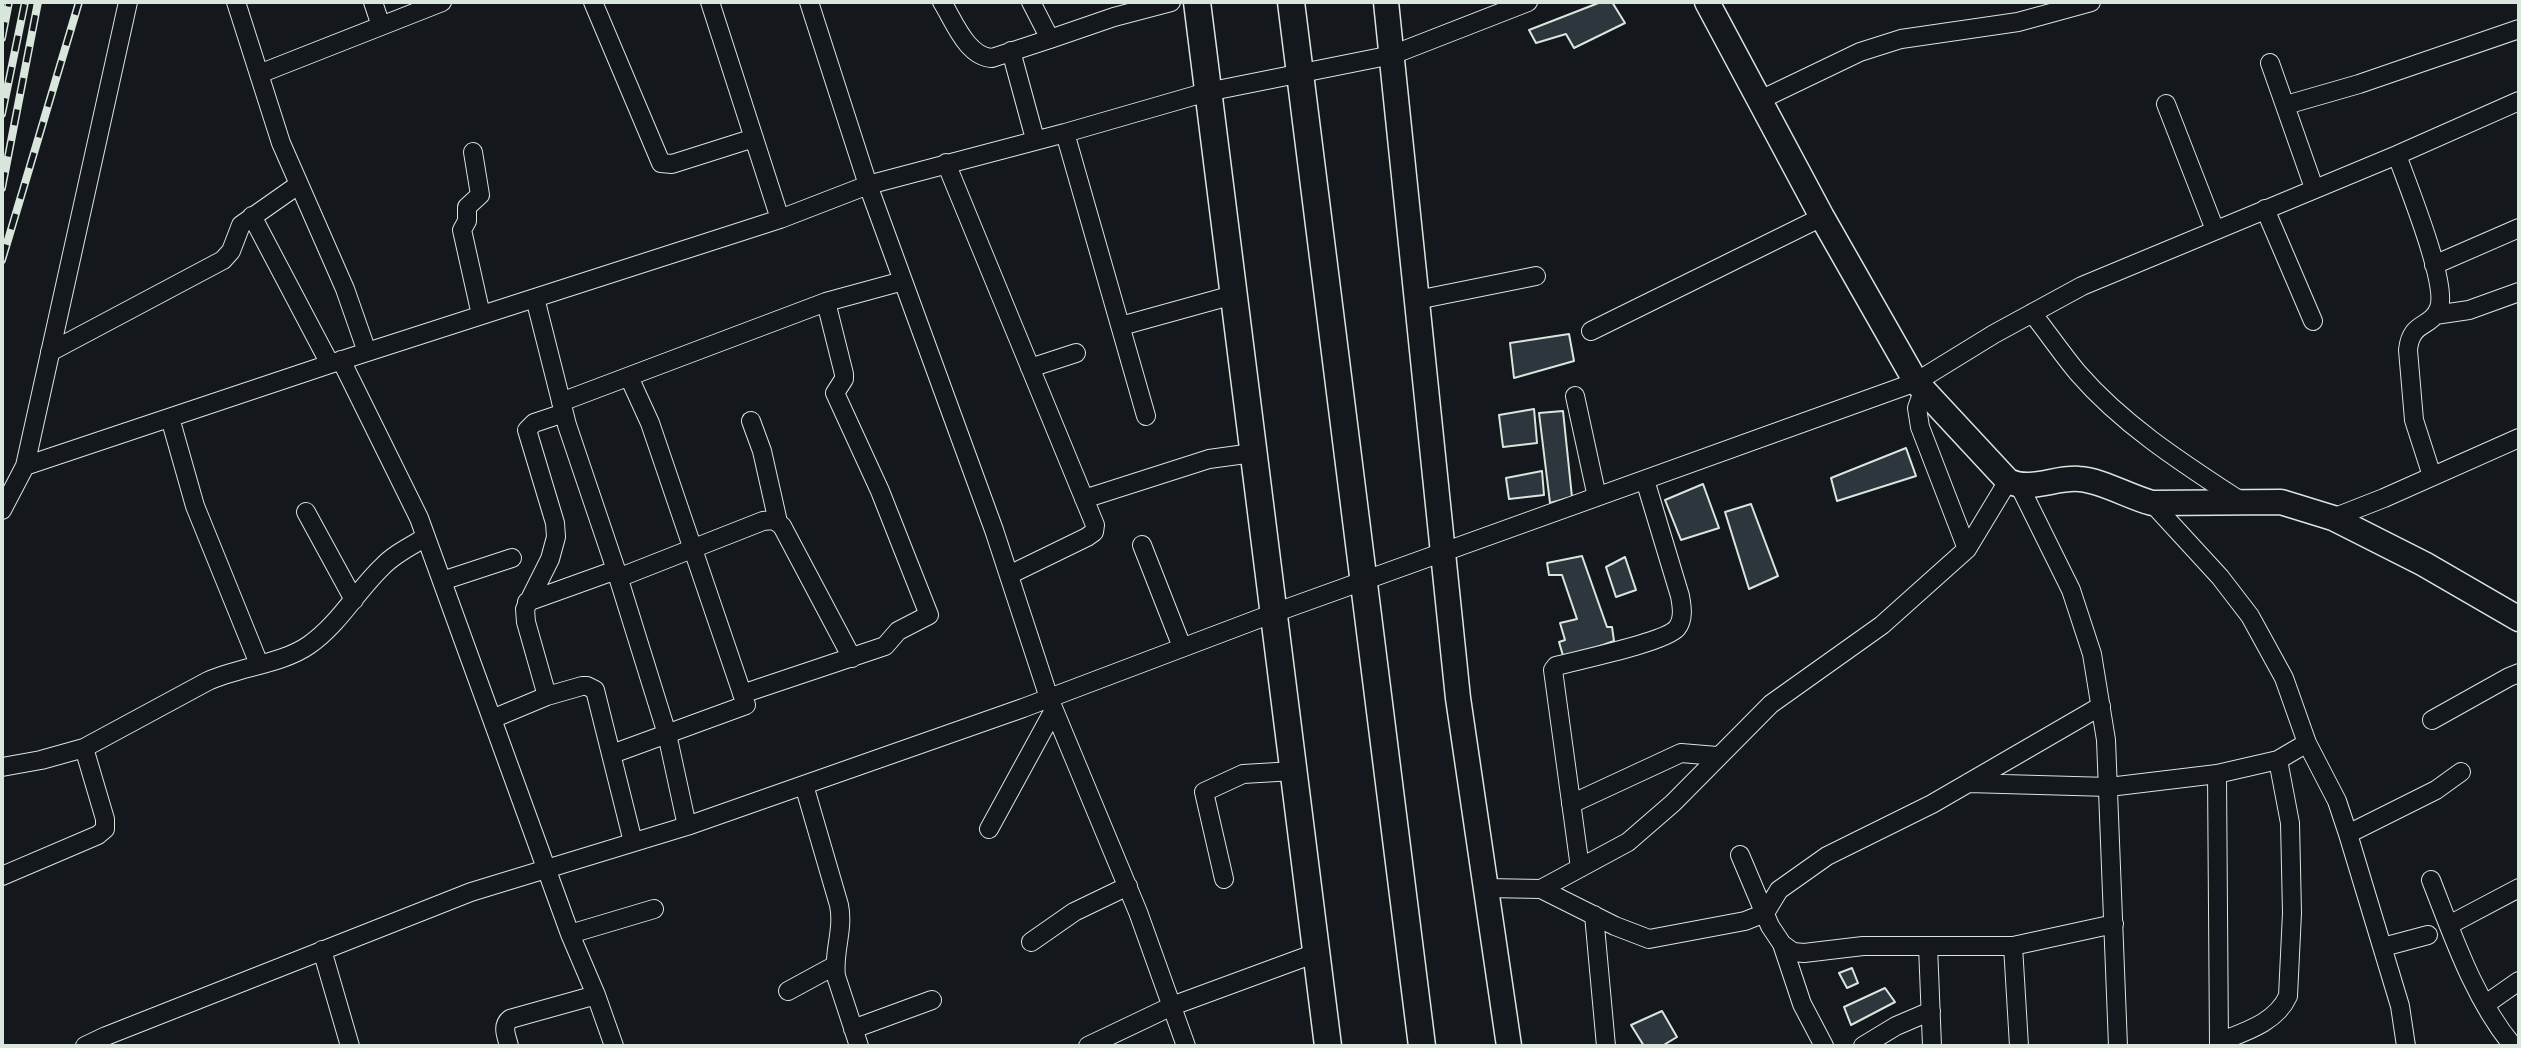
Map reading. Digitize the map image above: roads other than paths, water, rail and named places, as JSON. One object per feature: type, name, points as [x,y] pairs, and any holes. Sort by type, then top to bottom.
[{"type":"main road","points":[[1197,2],[1328,1046]]},
{"type":"main road","points":[[1290,2],[1422,1046]]},
{"type":"street","points":[[2,510],[25,466],[128,2]]},
{"type":"street","points":[[236,2],[281,143],[334,263],[367,352]]},
{"type":"street","points":[[373,2],[381,26]]},
{"type":"street","points":[[259,74],[442,2]]},
{"type":"street","points":[[593,2],[660,163],[672,164],[754,138]]},
{"type":"street","points":[[710,2],[780,219]]},
{"type":"street","points":[[808,2],[868,184],[1009,575],[1051,704],[1128,886],[1186,1046]]},
{"type":"street","points":[[942,2],[972,50],[982,57],[992,58],[1114,17],[1171,2]]},
{"type":"street","points":[[1031,2],[1050,38]]},
{"type":"street","points":[[1386,2],[1458,698],[1509,1046]]},
{"type":"street","points":[[25,466],[336,362],[780,219],[868,184],[1065,133],[1208,92],[1392,55],[1528,2]]},
{"type":"street","points":[[1707,2],[1822,217],[1919,387],[2014,484],[2071,590],[2092,654],[2101,706],[2109,788],[2118,1046]]},
{"type":"street","points":[[1760,100],[1860,52],[1901,39],[2018,22],[2091,2]]},
{"type":"street","points":[[2286,105],[2359,84],[2519,29]]},
{"type":"street","points":[[1011,51],[1035,139]]},
{"type":"street","points":[[2270,63],[2314,188]]},
{"type":"street","points":[[85,1046],[471,892],[687,826],[1051,704],[1182,647],[1274,613],[1645,480],[1919,387],[2032,313],[2082,286],[2397,155],[2519,101]]},
{"type":"street","points":[[2166,104],[2215,230]]},
{"type":"street","points":[[1065,133],[1146,416]]},
{"type":"street","points":[[473,152],[480,195],[467,207],[467,220],[462,230],[481,315]]},
{"type":"street","points":[[2397,155],[2440,290],[2440,306],[2435,315],[2415,330],[2409,350],[2414,420],[2432,476]]},
{"type":"street","points":[[946,163],[1095,525],[1091,535],[1009,575]]},
{"type":"street","points":[[50,352],[227,257],[238,227],[298,185]]},
{"type":"street","points":[[2265,209],[2313,321]]},
{"type":"street","points":[[252,215],[336,362],[419,518],[570,934],[597,995],[614,1046]]},
{"type":"street","points":[[1591,331],[1822,217]]},
{"type":"street","points":[[2434,265],[2519,229]]},
{"type":"street","points":[[1418,300],[1536,276]]},
{"type":"street","points":[[547,696],[526,622],[527,601],[551,559],[556,537],[555,523],[527,430],[562,407],[629,377],[826,302],[902,281]]},
{"type":"street","points":[[2435,315],[2469,310],[2519,292]]},
{"type":"street","points":[[1121,327],[1233,295]]},
{"type":"street","points":[[535,298],[562,407],[667,734],[687,826]]},
{"type":"street","points":[[742,694],[885,646],[898,631],[927,617],[929,612],[880,491],[835,393],[844,379],[844,374],[826,302]]},
{"type":"street","points":[[2032,313],[2078,373],[2100,396],[2162,450],[2242,502]]},
{"type":"street","points":[[1030,368],[1076,353]]},
{"type":"street","points":[[612,754],[746,705],[650,423],[629,377]]},
{"type":"street","points":[[1919,387],[1917,408],[1920,428],[1967,549]]},
{"type":"street","points":[[1575,396],[1597,497]]},
{"type":"street","points":[[170,418],[191,495],[259,664]]},
{"type":"street","points":[[751,421],[762,451],[778,522],[852,658]]},
{"type":"street","points":[[2333,518],[2519,438]]},
{"type":"street","points":[[1084,499],[1209,459],[1253,453]]},
{"type":"street","points":[[1541,889],[1628,842],[1673,803],[1771,704],[1882,625],[1967,549],[2014,484],[2077,478],[2095,481],[2133,498],[2152,503],[2281,502],[2333,518],[2424,564],[2519,619]]},
{"type":"street","points":[[1580,868],[1554,668],[1660,638],[1677,628],[1681,621],[1679,596],[1645,480]]},
{"type":"street","points":[[2152,503],[2220,576],[2250,616],[2284,678],[2307,743],[2337,801],[2348,834],[2400,1006],[2403,1045]]},
{"type":"street","points":[[306,512],[354,600]]},
{"type":"street","points":[[527,601],[693,549],[770,519],[778,522]]},
{"type":"street","points":[[2,767],[84,748],[208,681],[288,656],[306,647],[322,635],[382,566],[426,537]]},
{"type":"street","points":[[1142,545],[1182,647]]},
{"type":"street","points":[[442,581],[512,558]]},
{"type":"street","points":[[2432,720],[2519,673]]},
{"type":"street","points":[[492,719],[547,696],[582,686],[595,690],[633,842]]},
{"type":"street","points":[[989,830],[1051,704]]},
{"type":"street","points":[[1486,888],[1541,889],[1615,926],[1649,939],[1724,926],[1765,914],[1779,890],[1827,856],[1932,804],[2101,706]]},
{"type":"street","points":[[1968,783],[2109,788],[2217,774],[2278,760],[2307,743]]},
{"type":"street","points":[[2,876],[98,835],[105,829],[105,818],[84,748]]},
{"type":"street","points":[[1571,804],[1681,753],[1717,756]]},
{"type":"street","points":[[2217,774],[2219,1044],[2276,1015],[2284,1007],[2288,996],[2292,913],[2290,823],[2278,760]]},
{"type":"street","points":[[1224,878],[1203,792],[1243,774],[1294,771]]},
{"type":"street","points":[[2348,834],[2436,790],[2460,772]]},
{"type":"street","points":[[804,785],[841,915],[840,938],[834,966],[856,1038],[932,1000]]},
{"type":"street","points":[[1740,855],[1765,914],[1782,944],[1802,1004],[1824,1046]]},
{"type":"street","points":[[2431,880],[2461,956],[2486,1004],[2513,1046]]},
{"type":"street","points":[[1031,942],[1074,912],[1128,886]]},
{"type":"street","points":[[2449,925],[2519,888]]},
{"type":"street","points":[[570,934],[653,909]]},
{"type":"street","points":[[1594,915],[1606,1046]]},
{"type":"street","points":[[1782,944],[1793,951],[1804,953],[1863,946],[2013,946],[2114,923]]},
{"type":"street","points":[[2383,947],[2428,935]]},
{"type":"street","points":[[1928,946],[1932,1046]]},
{"type":"street","points":[[2013,946],[2019,1046]]},
{"type":"street","points":[[323,950],[351,1046]]},
{"type":"street","points":[[1088,1046],[1172,1006],[1316,953]]},
{"type":"street","points":[[788,991],[834,966]]},
{"type":"street","points":[[2486,1004],[2519,981]]},
{"type":"street","points":[[509,1046],[505,1030],[510,1019],[597,995]]},
{"type":"street","points":[[1863,1046],[1896,1026],[1931,1012]]},
{"type":"railway","points":[[2,38],[9,2]]},
{"type":"railway","points":[[2,114],[25,2]]},
{"type":"railway","points":[[2,188],[38,2]]},
{"type":"railway","points":[[2,260],[79,2]]}]
